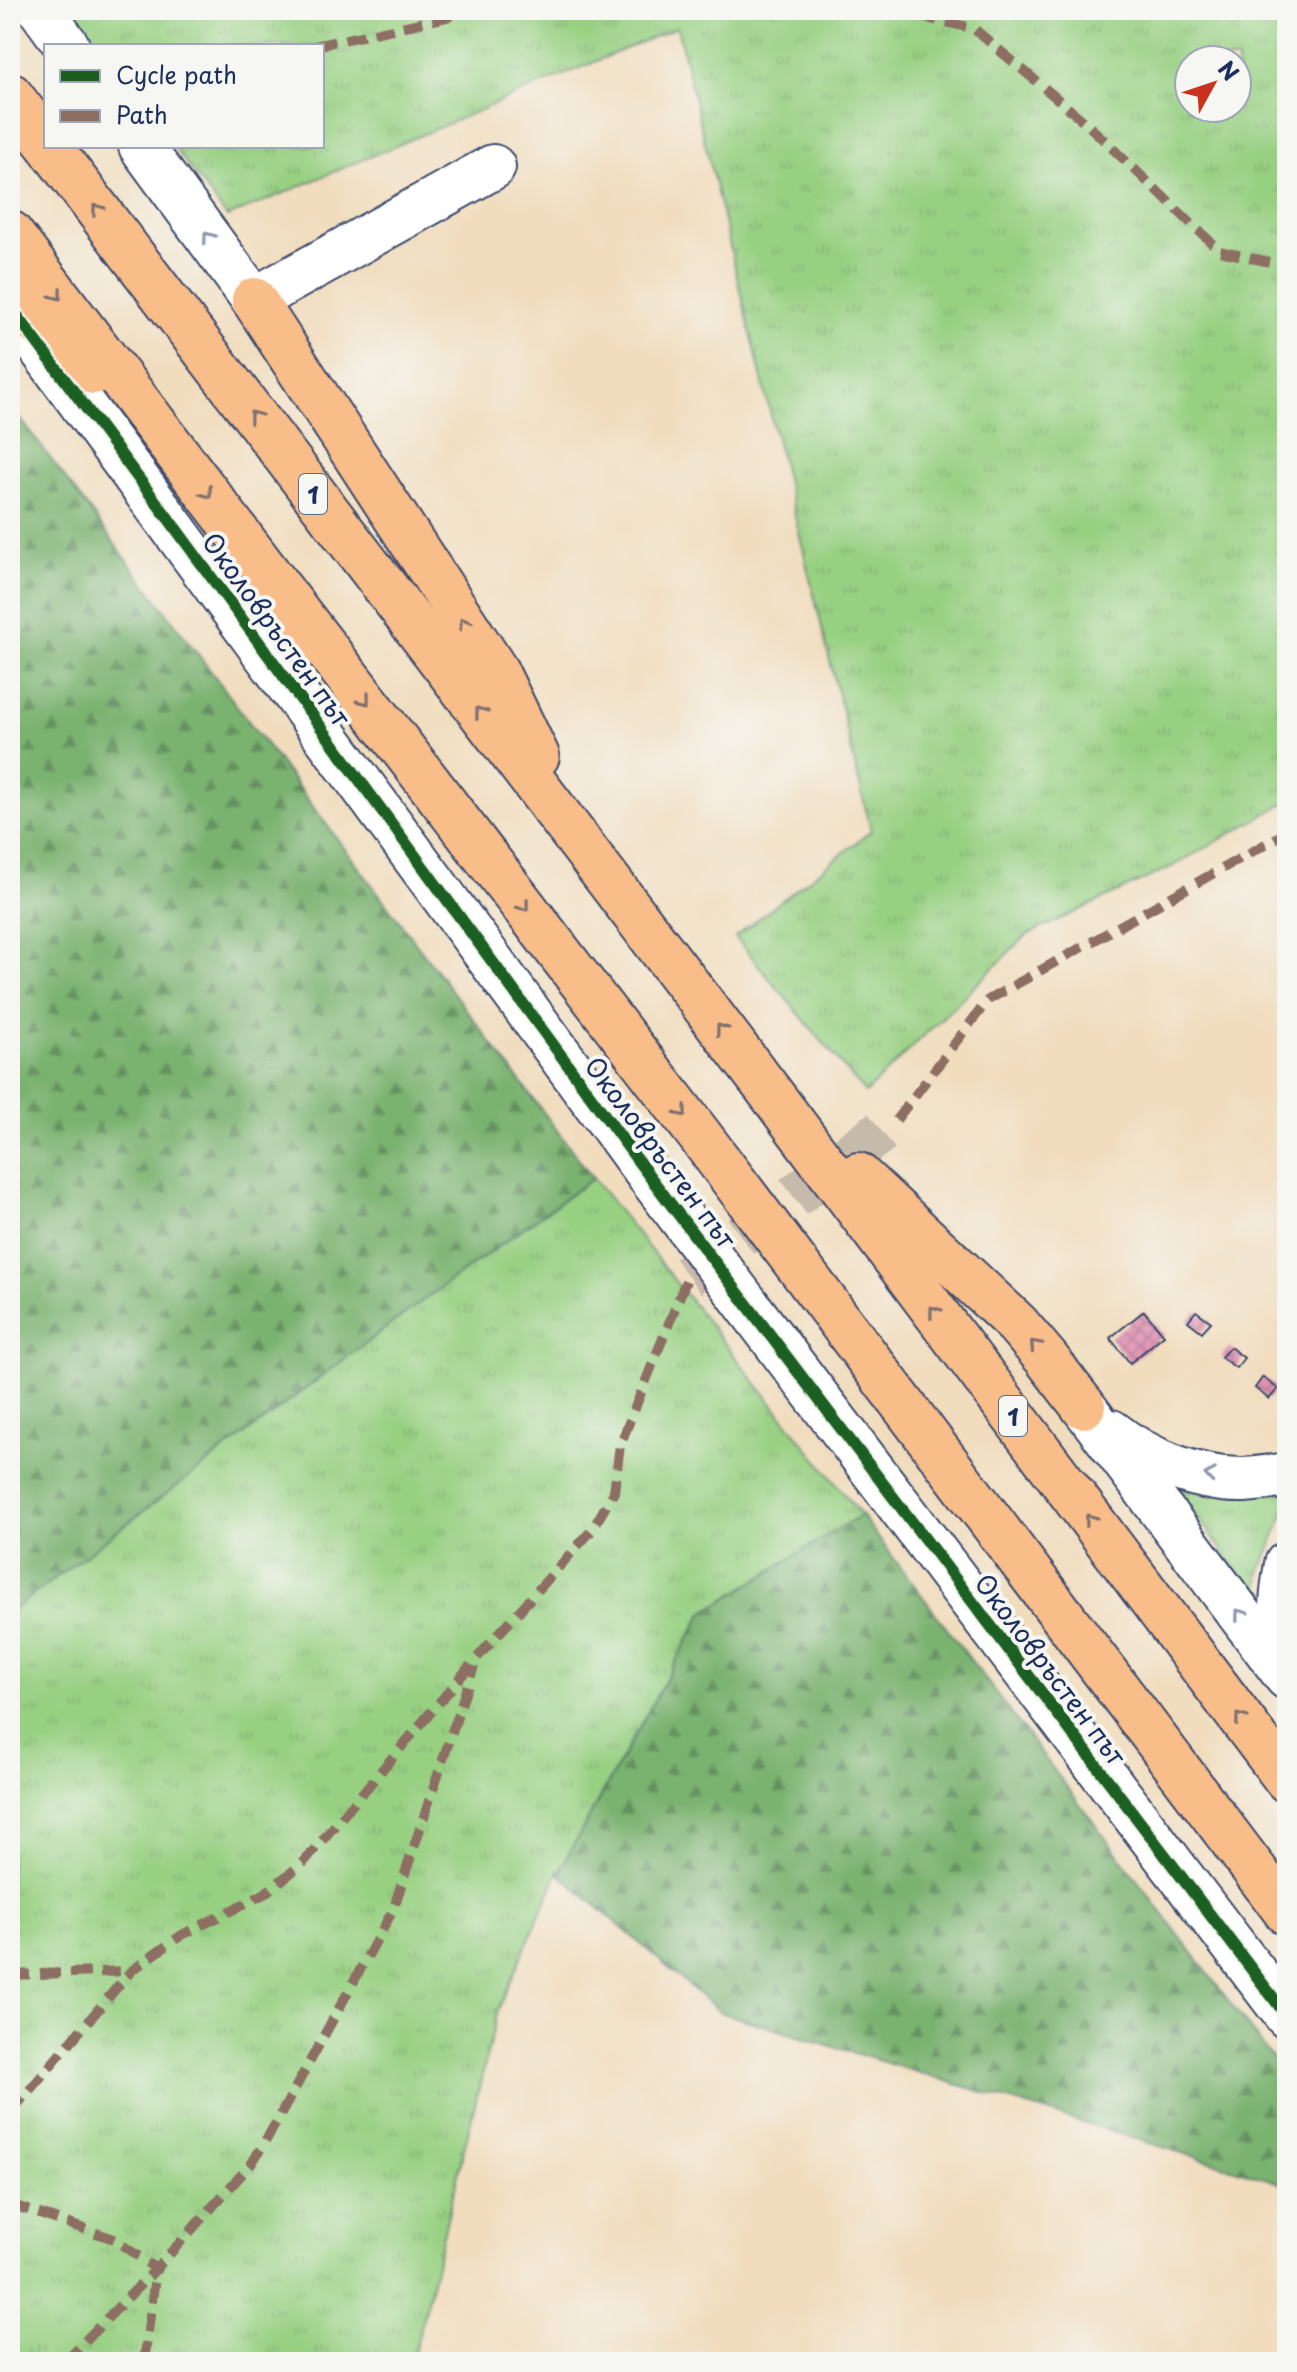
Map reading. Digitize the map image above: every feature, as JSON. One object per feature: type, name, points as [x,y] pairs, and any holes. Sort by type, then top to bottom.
[{"type":"highway","name":"1","points":[[10,95],[44,139]]},
{"type":"highway","name":"1","points":[[51,148],[769,1091],[1287,1780]]},
{"type":"highway","name":"Околовръстен път","points":[[10,233],[691,1123],[1287,1913]]},
{"type":"highway","points":[[254,300],[496,671],[578,841]]},
{"type":"highway","points":[[10,303],[160,431]]},
{"type":"highway","points":[[769,1091],[1017,1324],[1083,1406]]},
{"type":"street","points":[[41,10],[66,44]]},
{"type":"street","points":[[142,148],[254,300],[493,167]]},
{"type":"street","name":"Околовръстен път","points":[[10,303],[641,1165],[1287,2016]]},
{"type":"street","points":[[1083,1406],[1125,1443],[1167,1464],[1201,1474],[1241,1480],[1287,1475]]},
{"type":"street","points":[[1083,1406],[1287,1677]]},
{"type":"street","points":[[1287,1564],[1281,1599],[1282,1630],[1287,1646]]},
{"type":"green space","points":[[69,10],[1287,10],[1287,802],[1173,866],[1027,935],[865,1093],[735,937],[871,831],[677,27],[227,217],[175,148],[324,148],[324,44],[95,44]]},
{"type":"green space","points":[[10,405],[593,1178],[407,1312],[10,1612]]},
{"type":"green space","points":[[593,1178],[861,1515],[703,1613],[558,1873],[498,2010],[412,2362],[10,2362],[10,1612],[407,1312]]},
{"type":"green space","points":[[1178,1491],[1287,1493],[1287,1507],[1260,1572],[1257,1597]]},
{"type":"green space","points":[[861,1515],[1287,2078],[1287,2185],[720,2012],[558,1873],[703,1613]]},
{"type":"building","points":[[1144,1311],[1164,1335],[1130,1363],[1110,1338]]},
{"type":"building","points":[[1196,1311],[1211,1322],[1202,1332],[1188,1321]]},
{"type":"building","points":[[1230,1347],[1244,1358],[1236,1368],[1221,1357]]},
{"type":"building","points":[[1263,1377],[1278,1389],[1269,1399],[1255,1388]]},
{"type":"tunnel","points":[[688,1276],[896,1120]]},
{"type":"marked path","points":[[324,44],[479,10]]},
{"type":"marked path","points":[[888,10],[973,28],[1086,123],[1220,251],[1287,266]]},
{"type":"marked path","points":[[896,1120],[988,1000],[1287,832]]},
{"type":"marked path","points":[[10,2113],[131,1971],[182,1935],[264,1894],[303,1863],[476,1659],[592,1530],[614,1492],[620,1445],[688,1276]]},
{"type":"marked path","points":[[64,2362],[156,2269],[252,2163],[276,2123],[393,1910],[474,1666]]},
{"type":"marked path","points":[[10,1975],[131,1971]]},
{"type":"marked path","points":[[10,2204],[114,2239],[156,2269]]},
{"type":"marked path","points":[[144,2362],[156,2269]]},
{"type":"cycle path","points":[[10,306],[641,1165],[1287,2016]]}]
